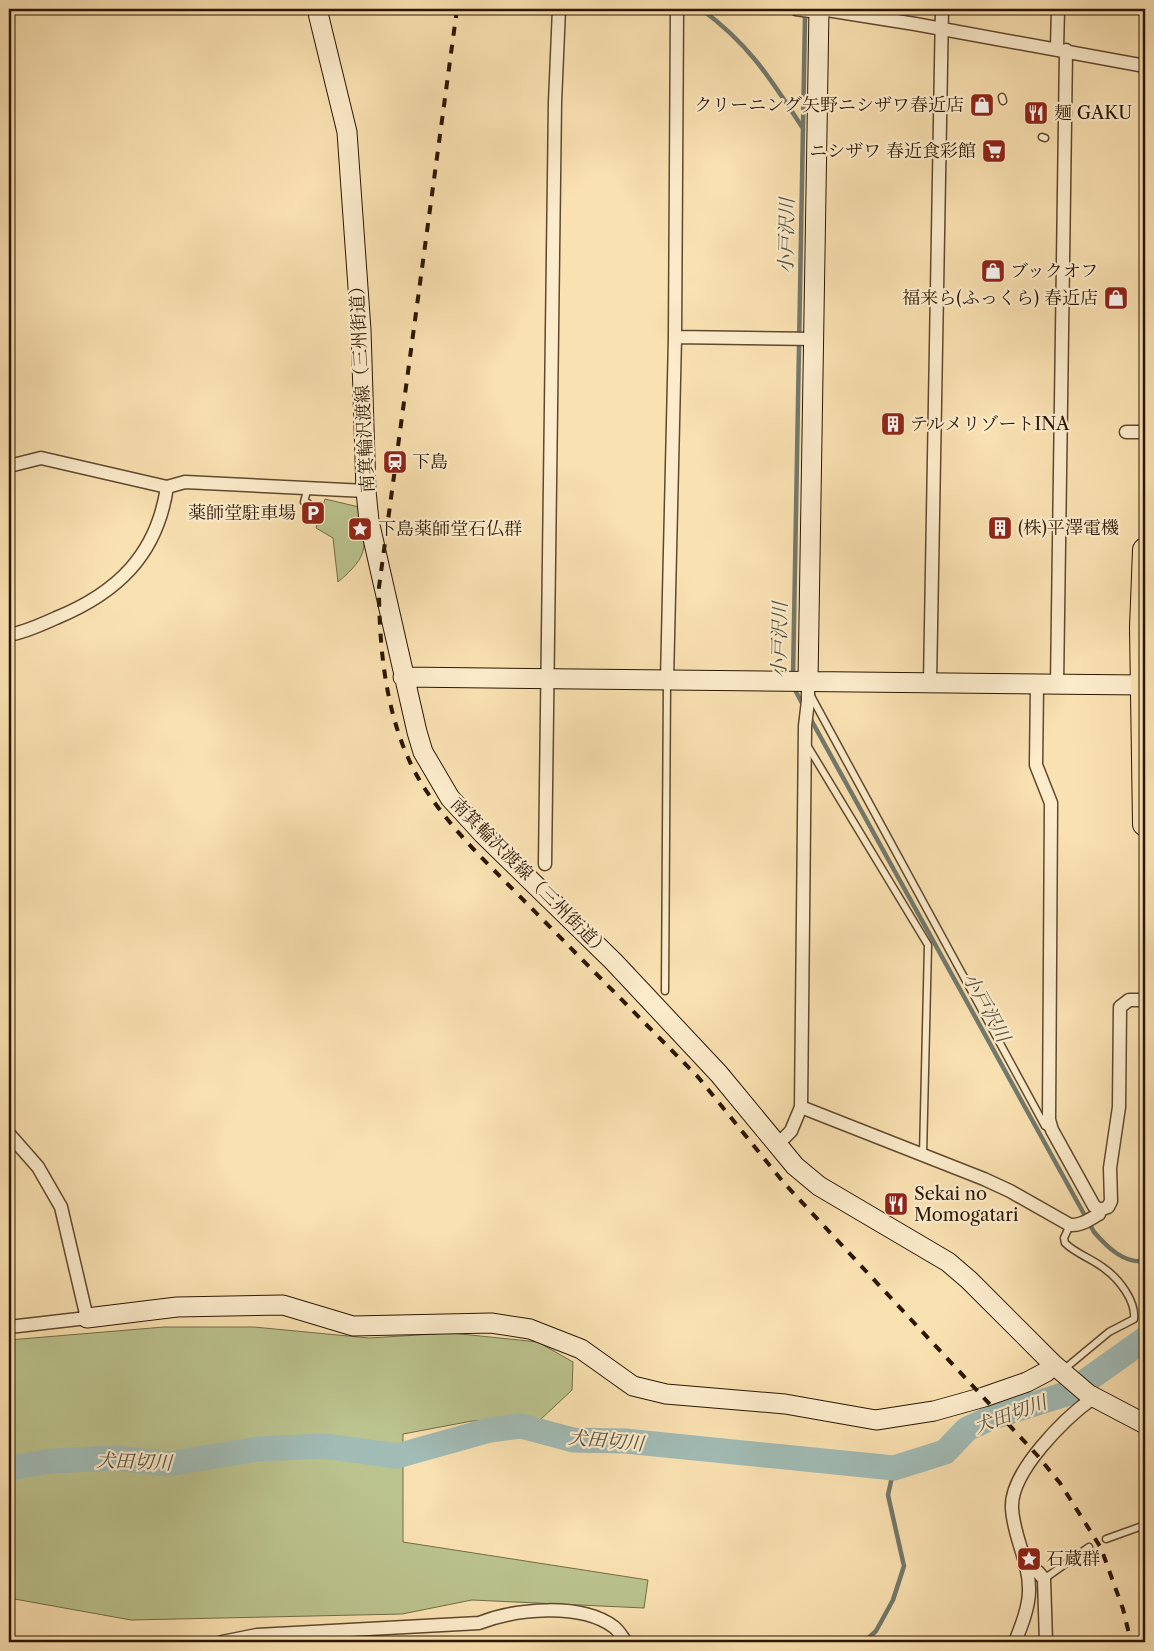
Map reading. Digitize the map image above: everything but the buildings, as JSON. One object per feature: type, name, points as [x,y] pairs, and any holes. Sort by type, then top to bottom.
[{"type":"highway","points":[[1145,550],[1142,626],[1145,824]]},
{"type":"street","name":"南箕輪沢渡線（三州街道）","points":[[317,9],[347,132],[361,330],[366,492],[370,521],[403,676],[423,752],[450,798],[482,834],[614,962],[720,1074],[796,1166],[819,1186],[948,1262],[969,1280],[1060,1370],[1091,1396],[1145,1424]]},
{"type":"street","points":[[545,864],[555,102],[559,9]]},
{"type":"street","points":[[667,680],[675,337],[674,160],[677,9]]},
{"type":"street","points":[[796,9],[827,10],[1061,49],[1145,66]]},
{"type":"street","points":[[930,683],[942,9]]},
{"type":"street","points":[[1057,685],[1063,282],[1062,92],[1058,9]]},
{"type":"street","points":[[778,1144],[791,1131],[801,1107],[804,726],[807,689],[811,339],[819,10]]},
{"type":"street","points":[[675,337],[811,339]]},
{"type":"street","points":[[1126,432],[1145,432]]},
{"type":"street","points":[[9,466],[41,458],[167,487],[184,482],[308,487],[366,492]]},
{"type":"street","points":[[9,634],[22,632],[85,606],[103,595],[130,570],[152,540],[163,511],[167,487]]},
{"type":"street","points":[[403,676],[784,681],[807,689],[930,683],[964,679],[1036,685],[1142,685]]},
{"type":"street","points":[[1036,685],[1036,765],[1051,803],[1049,1120],[1052,1130],[1098,1213]]},
{"type":"street","points":[[801,1107],[1010,1191],[1077,1224],[1108,1207],[1111,1201],[1110,1168],[1119,1108],[1120,1007],[1129,1000],[1145,1000]]},
{"type":"street","points":[[9,1134],[38,1167],[61,1207],[87,1318]]},
{"type":"street","points":[[9,1327],[177,1307],[283,1305],[354,1326],[491,1323],[530,1329],[580,1349],[633,1386],[666,1394],[785,1404],[876,1420],[924,1413],[984,1397],[1027,1382],[1046,1372],[1060,1370]]},
{"type":"street","points":[[1015,1642],[1028,1596],[1024,1566],[1011,1506],[1015,1484],[1061,1424],[1091,1396]]},
{"type":"street","points":[[1024,1566],[1038,1572],[1044,1579],[1046,1642]]},
{"type":"street","points":[[222,1642],[257,1635],[479,1624],[502,1614],[560,1610],[604,1621],[616,1628],[626,1642]]},
{"type":"lane","points":[[308,487],[304,502],[308,503]]},
{"type":"lane","points":[[665,991],[667,680]]},
{"type":"lane","points":[[807,689],[1045,1126],[1052,1130]]},
{"type":"lane","points":[[804,741],[928,946],[923,1155]]},
{"type":"lane","points":[[1060,1370],[1109,1332],[1130,1323],[1134,1319],[1135,1310],[1130,1299],[1113,1276],[1065,1243],[1064,1238],[1077,1224]]},
{"type":"lane","points":[[1106,1539],[1145,1525]]},
{"type":"lane","points":[[1044,1579],[1089,1547]]},
{"type":"green space","points":[[325,499],[359,507],[364,531],[364,549],[361,557],[338,582],[333,538],[316,528]]},
{"type":"green space","points":[[164,1327],[254,1327],[369,1338],[451,1333],[538,1342],[573,1362],[572,1390],[540,1420],[472,1421],[403,1434],[403,1542],[648,1580],[644,1608],[472,1600],[402,1614],[131,1620],[9,1598],[9,1340]]},
{"type":"waterway","name":"小戸沢川","points":[[701,9],[733,35],[758,63],[802,127]]},
{"type":"waterway","name":"小戸沢川","points":[[793,678],[805,16]]},
{"type":"waterway","name":"小戸沢川","points":[[793,686],[804,707]]},
{"type":"waterway","name":"小戸沢川","points":[[809,716],[1094,1232],[1110,1249],[1123,1257],[1130,1260],[1145,1261]]},
{"type":"waterway","name":"犬田切川","points":[[9,1468],[52,1461],[116,1458],[168,1464],[258,1449],[324,1446],[397,1456],[490,1430],[521,1426],[573,1440],[625,1441],[894,1468],[945,1452],[967,1429],[993,1417],[1069,1393],[1145,1339]]},
{"type":"waterway","points":[[864,1642],[876,1631],[893,1600],[904,1566],[888,1495],[894,1468]]},
{"type":"railway","points":[[457,9],[379,587],[379,613],[384,665],[394,717],[402,742],[412,766],[425,789],[465,840],[698,1077],[784,1183],[1037,1455],[1060,1483],[1101,1548],[1123,1609],[1131,1642]]},
{"type":"place","name":"クリーニング矢野ニシザワ春近店","points":[[982,105]]},
{"type":"place","name":"麺 GAKU","points":[[1036,113]]},
{"type":"place","name":"ニシザワ 春近食彩館","points":[[994,151]]},
{"type":"place","name":"ブックオフ","points":[[993,271]]},
{"type":"place","name":"福来ら(ふっくら) 春近店","points":[[1116,298]]},
{"type":"place","name":"テルメリゾートINA","points":[[893,424]]},
{"type":"place","name":"下島","points":[[395,462]]},
{"type":"place","name":"薬師堂駐車場","points":[[313,513]]},
{"type":"place","name":"(株)平澤電機","points":[[1000,528]]},
{"type":"place","name":"下島薬師堂石仏群","points":[[360,529]]},
{"type":"place","name":"Sekai no Momogatari","points":[[896,1204]]},
{"type":"place","name":"石蔵群","points":[[1029,1559]]}]
